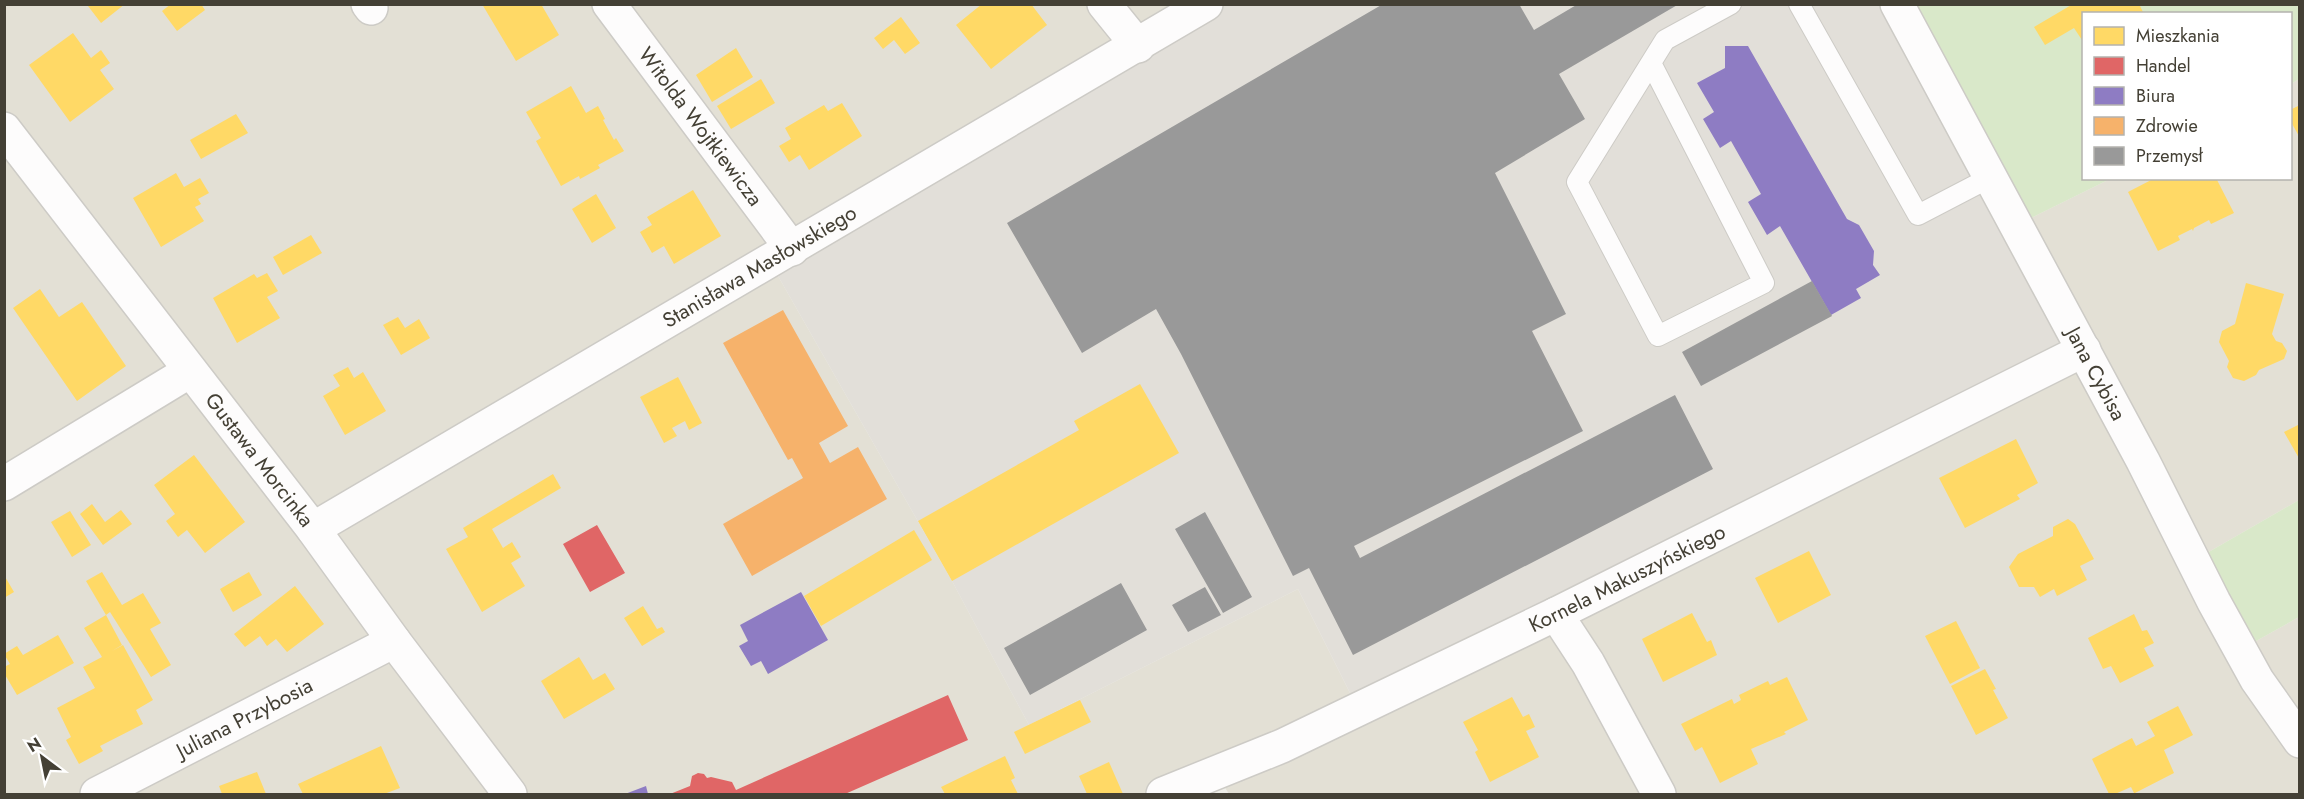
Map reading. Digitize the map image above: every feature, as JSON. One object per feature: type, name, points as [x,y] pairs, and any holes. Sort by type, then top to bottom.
[{"type":"street","name":"Witolda Wojtkiewicza","points":[[609,4],[792,249]]},
{"type":"street","points":[[1104,4],[1138,46]]},
{"type":"street","name":"Stanisława Masłowskiego","points":[[313,530],[1206,4]]},
{"type":"street","name":"Jana Cybisa","points":[[1897,4],[2084,350],[2235,640],[2257,680],[2300,741]]},
{"type":"street","name":"Gustawa Morcinka","points":[[4,129],[313,530],[510,795]]},
{"type":"street","name":"Kornela Makuszyńskiego","points":[[1163,795],[1282,746],[1556,614],[2084,350]]},
{"type":"street","points":[[4,484],[190,371]]},
{"type":"street","points":[[1556,614],[1588,663],[1659,795]]},
{"type":"street","name":"Juliana Przybosia","points":[[97,795],[394,641]]},
{"type":"lane","points":[[1652,63],[1764,283],[1658,336],[1577,182],[1665,40],[1731,4]]},
{"type":"lane","points":[[1798,4],[1918,214],[1990,177]]},
{"type":"shaded area","points":[[5,5],[1206,5],[770,262],[952,581],[1029,725],[1298,589],[1358,709],[2017,225],[2108,180],[2292,180],[2292,83],[2299,79],[2299,500],[2193,561],[2240,650],[2299,617],[2299,794],[1229,794],[1216,773],[1163,794],[5,794]]},
{"type":"shaded area","points":[[1206,5],[1897,5],[2084,350],[1358,709],[1298,589],[1029,725],[952,581],[770,262]]},
{"type":"green space","points":[[1897,5],[2299,5],[2299,79],[2292,83],[2292,12],[2082,12],[2082,180],[2108,180],[2017,225]]},
{"type":"green space","points":[[2299,500],[2299,617],[2240,650],[2193,561]]},
{"type":"building: Mieszkania","points":[[91,4],[125,4],[101,23],[88,6]]},
{"type":"building: Mieszkania","points":[[171,4],[201,4],[205,10],[177,31],[162,11]]},
{"type":"building: Mieszkania","points":[[482,4],[541,4],[559,35],[516,61]]},
{"type":"building: Mieszkania","points":[[982,4],[1031,4],[1047,25],[991,69],[956,25]]},
{"type":"building: Mieszkania","points":[[2073,4],[2139,4],[2143,12],[2082,12],[2082,40],[2074,28],[2045,45],[2034,27]]},
{"type":"building: Mieszkania","points":[[901,17],[920,43],[905,54],[894,40],[883,49],[874,38]]},
{"type":"building: Mieszkania","points":[[73,33],[91,58],[101,50],[110,63],[100,70],[114,89],[70,122],[29,65]]},
{"type":"building: Mieszkania","points":[[736,48],[753,77],[712,102],[696,75]]},
{"type":"building: Mieszkania","points":[[761,79],[775,103],[731,129],[717,106]]},
{"type":"building: Mieszkania","points":[[571,86],[586,113],[598,106],[614,140],[616,138],[624,151],[598,165],[600,168],[561,186],[536,141],[541,138],[526,112]]},
{"type":"building: Mieszkania","points":[[842,103],[862,136],[809,170],[800,155],[789,162],[779,146],[791,139],[785,128],[824,105],[828,111]]},
{"type":"building: Mieszkania","points":[[2300,105],[2300,138],[2292,124],[2292,109]]},
{"type":"building: Mieszkania","points":[[236,114],[248,133],[201,159],[190,140]]},
{"type":"building: Mieszkania","points":[[176,173],[184,187],[200,178],[209,193],[198,199],[201,204],[195,207],[204,221],[161,247],[133,198]]},
{"type":"building: Mieszkania","points":[[2151,180],[2217,180],[2234,213],[2211,224],[2209,220],[2194,228],[2193,231],[2192,229],[2178,236],[2180,240],[2158,251],[2128,192]]},
{"type":"building: Mieszkania","points":[[693,190],[721,236],[674,264],[664,246],[652,253],[640,232],[652,225],[647,217]]},
{"type":"building: Mieszkania","points":[[596,194],[616,228],[592,243],[572,209]]},
{"type":"building: Mieszkania","points":[[311,235],[322,253],[283,275],[273,257]]},
{"type":"building: Mieszkania","points":[[267,273],[278,291],[267,297],[280,318],[237,343],[213,298],[254,274],[257,278]]},
{"type":"building: Mieszkania","points":[[2246,283],[2284,294],[2272,334],[2287,351],[2284,359],[2259,370],[2256,375],[2244,381],[2233,378],[2227,367],[2229,361],[2219,342],[2222,331],[2235,324]]},
{"type":"building: Mieszkania","points":[[40,289],[59,317],[82,302],[126,366],[77,401],[13,308]]},
{"type":"building: Mieszkania","points":[[398,317],[405,328],[419,319],[430,338],[401,355],[383,325]]},
{"type":"building: Mieszkania","points":[[348,367],[354,378],[363,372],[386,411],[345,435],[323,396],[340,386],[333,375]]},
{"type":"building: Mieszkania","points":[[678,377],[702,423],[689,430],[685,421],[672,428],[677,436],[664,443],[640,397]]},
{"type":"building: Mieszkania","points":[[1140,384],[1179,453],[952,581],[918,521],[1079,430],[1074,421]]},
{"type":"building: Mieszkania","points":[[2300,424],[2300,460],[2284,432]]},
{"type":"building: Mieszkania","points":[[2016,439],[2038,483],[2017,495],[2020,499],[1965,528],[1939,478]]},
{"type":"building: Mieszkania","points":[[194,455],[245,522],[205,553],[187,530],[178,537],[166,521],[175,514],[154,485]]},
{"type":"building: Mieszkania","points":[[553,474],[561,488],[492,529],[503,548],[512,542],[521,557],[511,563],[525,586],[482,612],[446,549],[468,537],[463,528]]},
{"type":"building: Mieszkania","points":[[92,504],[105,522],[121,510],[132,524],[103,545],[80,514]]},
{"type":"building: Mieszkania","points":[[70,511],[91,545],[72,557],[51,522]]},
{"type":"building: Mieszkania","points":[[2068,519],[2075,524],[2094,559],[2080,566],[2087,580],[2057,596],[2054,589],[2040,597],[2034,587],[2019,587],[2009,567],[2018,554],[2053,536],[2053,527]]},
{"type":"building: Mieszkania","points":[[914,530],[932,560],[821,626],[804,596]]},
{"type":"building: Mieszkania","points":[[1809,551],[1831,595],[1778,623],[1755,578]]},
{"type":"building: Mieszkania","points":[[102,572],[122,605],[143,593],[161,623],[150,629],[171,665],[151,677],[110,612],[106,615],[86,581]]},
{"type":"building: Mieszkania","points":[[249,572],[262,595],[233,612],[220,589]]},
{"type":"building: Mieszkania","points":[[4,575],[14,592],[4,598]]},
{"type":"building: Mieszkania","points":[[295,586],[324,624],[287,652],[276,639],[267,646],[260,636],[245,647],[234,634]]},
{"type":"building: Mieszkania","points":[[643,606],[657,629],[662,627],[665,632],[642,646],[624,618]]},
{"type":"building: Mieszkania","points":[[1692,613],[1707,642],[1711,640],[1717,655],[1663,682],[1642,639]]},
{"type":"building: Mieszkania","points":[[2134,614],[2142,631],[2147,630],[2154,643],[2144,648],[2154,666],[2120,683],[2111,666],[2103,669],[2088,638]]},
{"type":"building: Mieszkania","points":[[106,615],[122,645],[112,651],[123,645],[153,700],[136,710],[143,724],[100,746],[103,751],[79,764],[66,740],[71,737],[57,708],[95,688],[83,667],[102,657],[84,628]]},
{"type":"building: Mieszkania","points":[[1956,621],[1980,668],[1950,684],[1925,636]]},
{"type":"building: Mieszkania","points":[[58,635],[74,663],[17,695],[4,673],[4,667],[10,664],[4,654],[17,646],[23,655]]},
{"type":"building: Mieszkania","points":[[579,657],[593,680],[605,673],[615,689],[564,719],[541,681]]},
{"type":"building: Mieszkania","points":[[1985,669],[2008,718],[1976,735],[1951,686]]},
{"type":"building: Mieszkania","points":[[1787,677],[1808,720],[1784,732],[1786,734],[1751,749],[1758,764],[1720,783],[1702,747],[1695,751],[1681,724],[1732,699],[1734,704],[1741,700],[1739,695],[1768,681],[1770,685]]},
{"type":"building: Mieszkania","points":[[1512,697],[1523,717],[1529,714],[1535,727],[1526,731],[1539,757],[1490,782],[1475,752],[1478,750],[1463,722]]},
{"type":"building: Mieszkania","points":[[1080,700],[1091,722],[1025,754],[1014,732]]},
{"type":"building: Mieszkania","points":[[2178,706],[2193,735],[2164,750],[2174,773],[2135,793],[2131,787],[2115,794],[2109,794],[2092,759],[2132,738],[2136,746],[2155,736],[2147,722]]},
{"type":"building: Mieszkania","points":[[381,746],[400,788],[384,794],[303,794],[298,784]]},
{"type":"building: Mieszkania","points":[[1005,756],[1015,778],[1011,780],[1018,794],[945,794],[941,787]]},
{"type":"building: Mieszkania","points":[[1109,762],[1123,794],[1087,794],[1079,776]]},
{"type":"building: Mieszkania","points":[[257,772],[266,794],[222,794],[219,786]]},
{"type":"building: Handel","points":[[597,525],[625,573],[590,592],[563,544]]},
{"type":"building: Handel","points":[[948,695],[968,740],[845,794],[670,794],[690,786],[692,776],[698,773],[704,774],[707,778],[732,782],[736,790]]},
{"type":"building: Biura","points":[[1725,46],[1748,46],[1847,219],[1859,225],[1874,251],[1873,265],[1880,275],[1856,289],[1861,298],[1831,315],[1780,226],[1767,235],[1748,202],[1761,194],[1731,141],[1720,148],[1703,119],[1714,112],[1697,83],[1725,68]]},
{"type":"building: Biura","points":[[801,592],[828,640],[768,674],[761,661],[751,666],[739,646],[748,641],[740,625]]},
{"type":"building: Biura","points":[[646,786],[648,794],[625,794]]},
{"type":"building: Zdrowie","points":[[783,310],[848,426],[819,443],[830,463],[858,447],[887,499],[752,576],[723,524],[803,478],[792,458],[788,460],[723,343]]},
{"type":"building: Przemysł","points":[[1383,4],[1519,4],[1534,30],[1578,4],[1679,4],[1559,74],[1585,119],[1495,173],[1566,314],[1532,331],[1583,431],[1354,546],[1360,558],[1675,395],[1713,469],[1353,655],[1309,568],[1293,576],[1156,309],[1082,353],[1007,223]]},
{"type":"building: Przemysł","points":[[1812,281],[1832,316],[1701,386],[1682,352]]},
{"type":"building: Przemysł","points":[[1205,512],[1252,597],[1223,613],[1175,529]]},
{"type":"building: Przemysł","points":[[1121,583],[1147,630],[1030,695],[1004,648]]},
{"type":"building: Przemysł","points":[[1205,587],[1221,615],[1188,632],[1172,605]]}]
